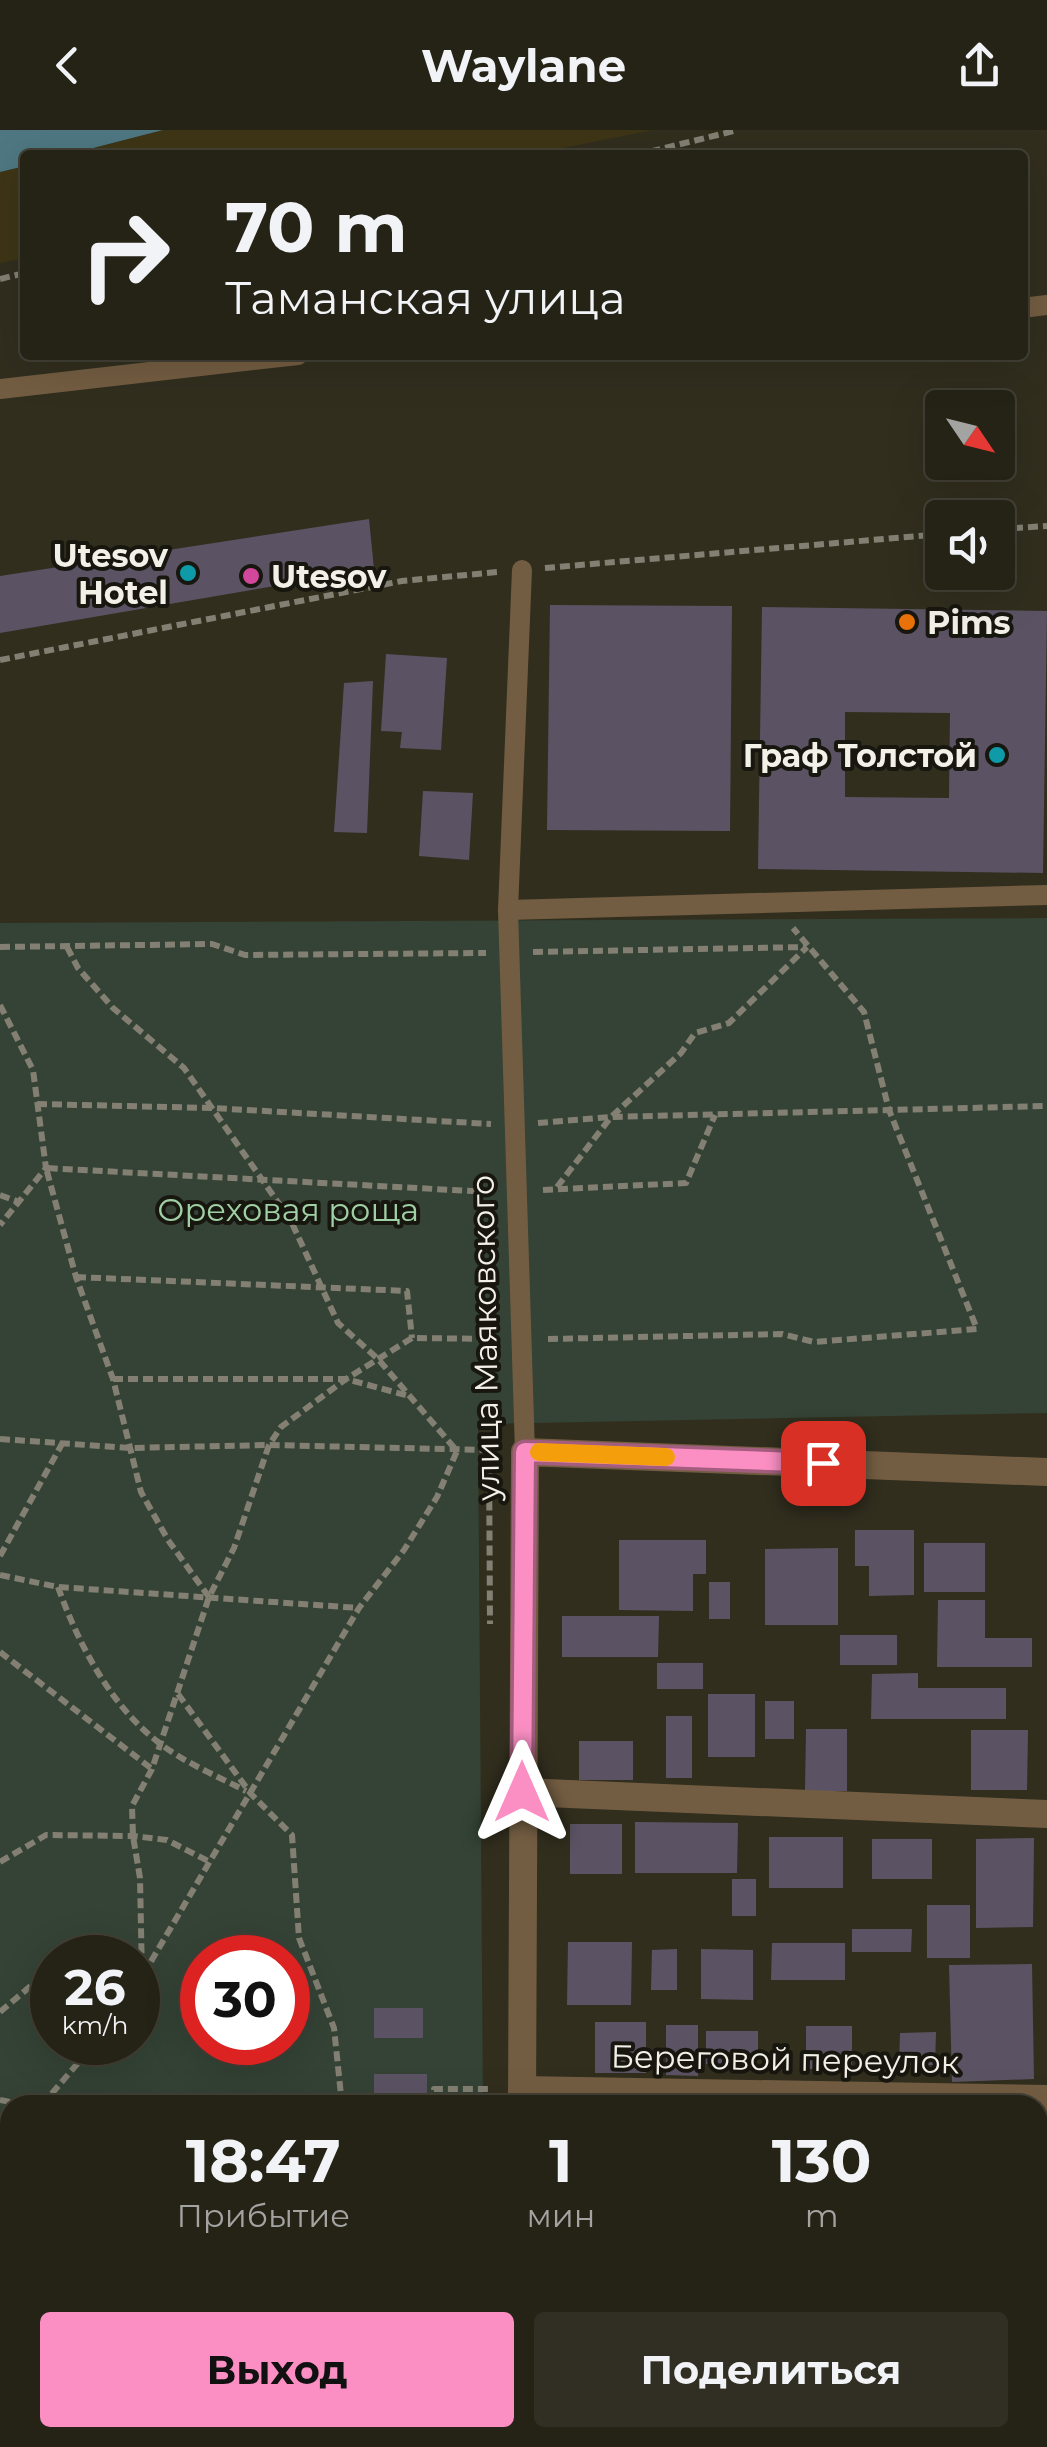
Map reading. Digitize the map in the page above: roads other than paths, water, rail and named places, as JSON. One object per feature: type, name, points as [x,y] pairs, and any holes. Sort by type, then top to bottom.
[{"type":"street","points":[[525,1452],[1047,1472]]},
{"type":"street","name":"улица Маяковского","points":[[513,2095],[522,1792],[525,1452]]},
{"type":"street","points":[[522,1792],[1047,1814]]},
{"type":"lane","points":[[0,389],[254,360]]},
{"type":"lane","name":"улица Маяковского","points":[[522,570],[508,910],[525,1452]]},
{"type":"lane","points":[[508,910],[1047,894]]},
{"type":"water","points":[[0,130],[163,130],[85,150],[20,150],[20,167],[0,172]]},
{"type":"place","name":"Utesov Hotel","points":[[188,573]]},
{"type":"place","name":"Utesov","points":[[251,576]]},
{"type":"place","name":"Pims","points":[[907,622]]},
{"type":"place","name":"Граф Толстой","points":[[997,755]]},
{"type":"park label","name":"Ореховая роща","points":[[288,1209]]}]
